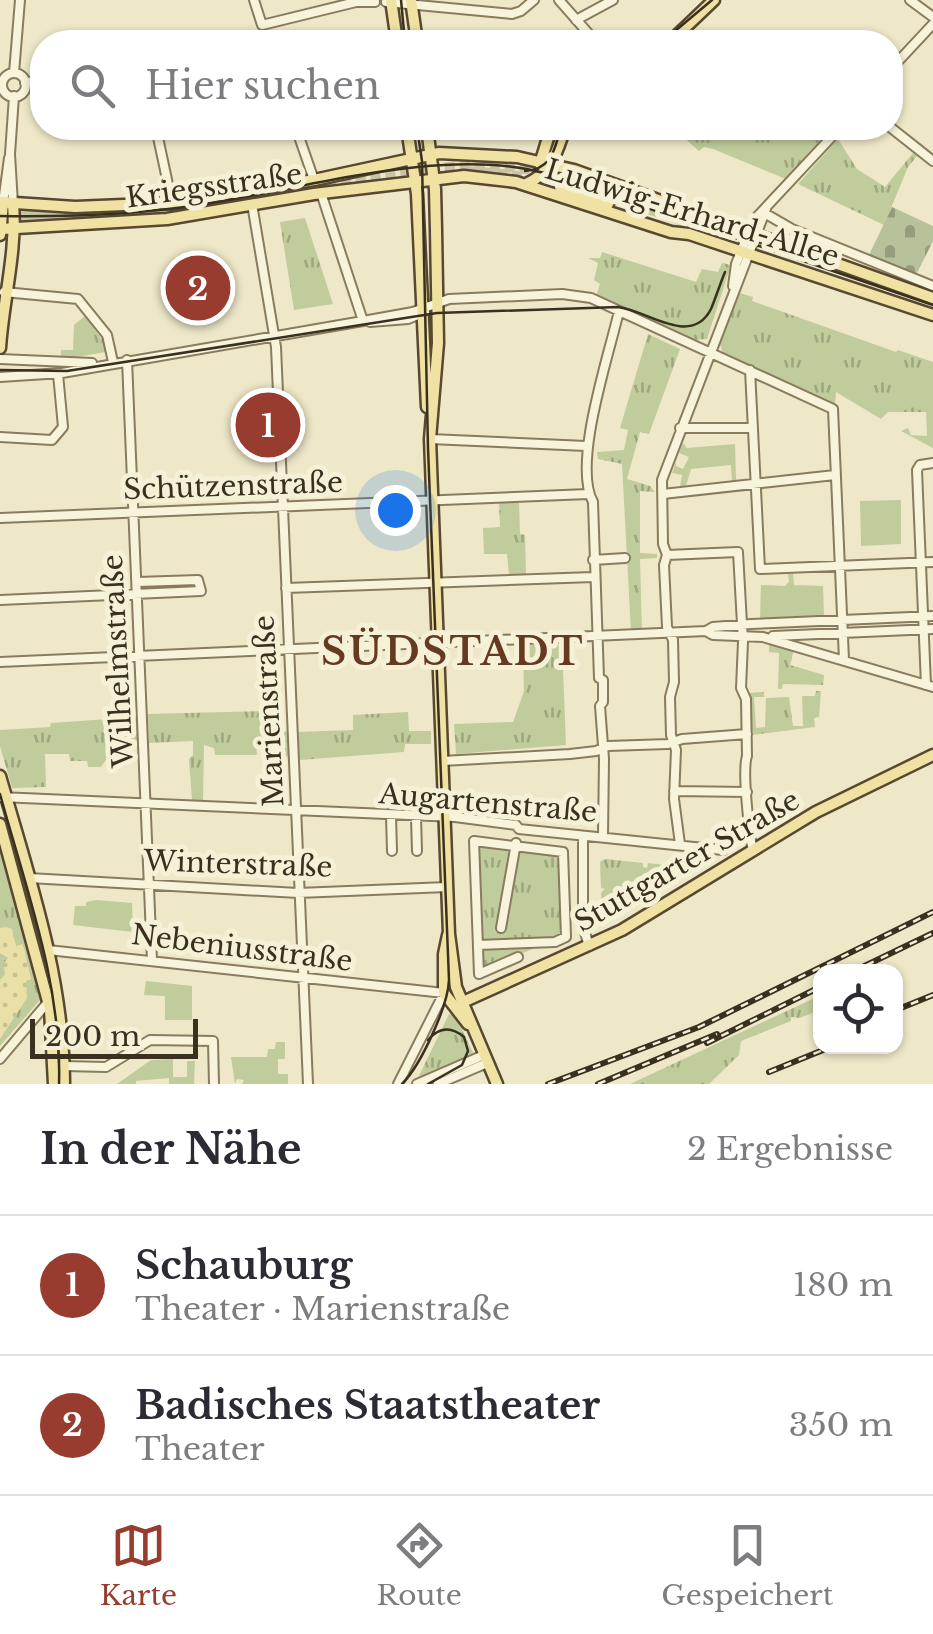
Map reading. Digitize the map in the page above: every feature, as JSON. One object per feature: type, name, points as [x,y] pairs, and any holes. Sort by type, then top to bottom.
[{"type":"main road","points":[[681,30],[714,0]]},
{"type":"main road","points":[[390,2],[395,30]]},
{"type":"main road","points":[[412,3],[415,30]]},
{"type":"main road","points":[[679,30],[684,27]]},
{"type":"main road","points":[[410,140],[424,398],[429,418]]},
{"type":"main road","points":[[428,140],[434,178],[438,324],[429,418],[431,500],[448,934],[461,1006],[497,1084]]},
{"type":"main road","points":[[540,184],[549,140]]},
{"type":"main road","points":[[546,162],[558,140]]},
{"type":"main road","name":"Ludwig-Erhard-Allee","points":[[431,155],[482,154],[546,162],[933,298]]},
{"type":"main road","name":"Kriegsstraße","points":[[5,203],[96,207],[172,203],[314,180],[431,155]]},
{"type":"main road","points":[[558,191],[554,185],[556,177],[574,170]]},
{"type":"main road","name":"Ludwig-Erhard-Allee","points":[[434,178],[484,177],[540,184],[671,232],[688,234],[933,315]]},
{"type":"main road","name":"Kriegsstraße","points":[[4,230],[147,221],[434,178]]},
{"type":"main road","points":[[591,184],[699,220],[728,224]]},
{"type":"main road","points":[[0,348],[4,292],[11,264],[4,230],[5,203]]},
{"type":"main road","name":"Stuttgarter Straße","points":[[461,1006],[649,915],[833,802],[933,756]]},
{"type":"main road","points":[[0,776],[60,1003],[64,1084]]},
{"type":"main road","points":[[0,824],[48,1002],[54,1032],[54,1084]]},
{"type":"main road","points":[[448,934],[444,993],[461,1006]]},
{"type":"main road","name":"Nebeniusstraße","points":[[35,953],[48,950]]},
{"type":"street","points":[[14,73],[20,0]]},
{"type":"street","points":[[254,0],[262,26],[356,2],[374,2]]},
{"type":"street","points":[[390,2],[517,13],[534,0]]},
{"type":"street","points":[[559,0],[585,30]]},
{"type":"street","points":[[576,20],[613,0]]},
{"type":"street","points":[[903,55],[933,21],[910,0]]},
{"type":"street","points":[[14,73],[2,79],[3,90],[14,96]]},
{"type":"street","points":[[14,73],[25,83],[22,92],[14,96]]},
{"type":"street","points":[[25,83],[30,82]]},
{"type":"street","points":[[5,203],[14,96]]},
{"type":"street","points":[[903,138],[933,161]]},
{"type":"street","points":[[159,140],[172,203]]},
{"type":"street","points":[[300,140],[314,180]]},
{"type":"street","points":[[680,844],[670,697],[674,682],[672,640],[664,575],[665,466],[733,290],[751,232],[829,140]]},
{"type":"street","points":[[321,192],[364,321]]},
{"type":"street","name":"Marienstraße","points":[[252,204],[275,336],[308,1084]]},
{"type":"street","points":[[766,211],[792,229],[933,286]]},
{"type":"street","points":[[4,292],[76,298],[107,335],[110,363]]},
{"type":"street","points":[[420,317],[436,302],[568,294],[589,298],[833,409],[844,660]]},
{"type":"street","points":[[603,836],[600,706],[604,702],[596,636],[593,502],[588,494],[586,446],[620,311]]},
{"type":"street","points":[[0,377],[58,374],[364,321],[420,317],[433,318],[438,324]]},
{"type":"street","points":[[0,360],[110,363]]},
{"type":"street","name":"Wilhelmstraße","points":[[127,360],[152,960]]},
{"type":"street","points":[[750,370],[760,568],[933,562]]},
{"type":"street","points":[[0,437],[52,440],[63,427],[58,374]]},
{"type":"street","points":[[680,428],[751,428]]},
{"type":"street","points":[[430,439],[586,446]]},
{"type":"street","points":[[764,637],[930,686],[918,467],[933,463]]},
{"type":"street","points":[[663,494],[836,475]]},
{"type":"street","name":"Schützenstraße","points":[[0,518],[588,494]]},
{"type":"street","points":[[667,555],[738,552],[740,677],[746,699],[747,792],[753,851]]},
{"type":"street","points":[[593,560],[625,558]]},
{"type":"street","points":[[286,588],[594,576]]},
{"type":"street","points":[[0,600],[200,592],[201,583],[137,582]]},
{"type":"street","points":[[0,662],[669,633],[741,625],[928,616]]},
{"type":"street","points":[[706,631],[714,635],[764,637],[929,630]]},
{"type":"street","points":[[442,761],[630,744],[653,746],[746,734]]},
{"type":"street","points":[[674,791],[747,792]]},
{"type":"street","name":"Augartenstraße","points":[[3,796],[444,818],[723,850]]},
{"type":"street","points":[[392,816],[392,851]]},
{"type":"street","points":[[416,818],[417,850]]},
{"type":"street","points":[[583,836],[583,926],[589,946]]},
{"type":"street","points":[[478,945],[555,942],[566,937],[563,852],[474,842],[479,974],[518,957]]},
{"type":"street","points":[[500,928],[516,844]]},
{"type":"street","name":"Winterstraße","points":[[29,878],[298,892],[447,887]]},
{"type":"street","name":"Nebeniusstraße","points":[[48,950],[444,993]]},
{"type":"street","points":[[398,1084],[444,993]]},
{"type":"street","points":[[0,1060],[48,1002]]},
{"type":"street","points":[[26,1032],[40,1026],[54,1032]]},
{"type":"street","points":[[64,1066],[106,1067],[150,1040],[214,1041],[214,1084]]},
{"type":"street","points":[[417,1084],[486,1059]]},
{"type":"street","points":[[438,1084],[486,1059]]},
{"type":"green space","points":[[687,140],[821,140],[786,179],[713,149],[704,147],[699,151]]},
{"type":"green space","points":[[837,140],[857,169],[885,187],[913,153],[917,156],[908,167],[884,225],[798,184]]},
{"type":"green space","points":[[565,174],[593,178],[591,186],[693,220],[720,225],[729,230],[725,241],[561,184],[556,189],[558,179]]},
{"type":"green space","points":[[184,206],[185,215],[24,224],[24,211]]},
{"type":"green space","points":[[892,207],[933,226],[933,241],[917,273],[869,255]]},
{"type":"green space","points":[[305,218],[333,304],[294,310],[280,222]]},
{"type":"green space","points":[[602,252],[696,282],[702,269],[718,272],[722,263],[731,265],[707,339],[693,340],[596,296],[600,284],[594,280],[598,263],[588,258],[600,258]]},
{"type":"green space","points":[[740,293],[753,297],[752,301],[933,362],[933,448],[901,431],[908,428],[911,435],[927,436],[926,412],[888,412],[881,419],[836,392],[835,404],[723,353],[719,342]]},
{"type":"green space","points":[[85,316],[106,352],[61,356],[61,350],[73,350],[74,325]]},
{"type":"green space","points":[[648,334],[680,349],[649,434],[640,432],[627,479],[650,486],[655,492],[640,491],[640,553],[657,554],[657,558],[640,559],[642,631],[631,632],[622,464],[598,459],[597,452],[624,450],[628,430],[620,428]]},
{"type":"green space","points":[[683,443],[687,448],[735,444],[736,480],[732,481],[731,465],[691,469],[686,486],[680,487],[682,475],[672,473],[676,462],[683,469],[689,457],[679,453]]},
{"type":"green space","points":[[901,500],[901,544],[861,546],[860,501]]},
{"type":"green space","points":[[499,502],[519,502],[526,575],[509,575],[507,554],[484,554],[483,528],[500,527]]},
{"type":"green space","points":[[788,574],[793,574],[794,585],[823,586],[824,616],[760,619],[761,585],[785,586]]},
{"type":"green space","points":[[769,642],[794,649],[790,665],[824,675],[823,685],[783,684],[778,689],[779,653],[769,652]]},
{"type":"green space","points":[[562,644],[566,745],[456,754],[454,724],[513,722],[524,691],[523,645]]},
{"type":"green space","points":[[816,691],[821,691],[815,727],[751,735],[749,693],[764,692],[764,697],[754,697],[756,728],[765,727],[766,698],[789,697],[793,726],[803,726],[802,696],[815,696]]},
{"type":"green space","points":[[264,711],[265,732],[289,731],[290,756],[280,757],[279,744],[256,744],[257,755],[215,755],[214,748],[204,745],[203,801],[192,800],[189,759],[193,755],[193,741],[149,743],[148,714]]},
{"type":"green space","points":[[408,712],[409,731],[431,731],[431,744],[405,744],[404,752],[299,760],[297,732],[353,730],[353,715]]},
{"type":"green space","points":[[138,717],[140,740],[119,741],[101,767],[88,767],[87,761],[70,761],[69,754],[45,754],[46,787],[12,788],[0,746],[0,730]]},
{"type":"green space","points":[[478,844],[560,854],[563,936],[483,970]]},
{"type":"green space","points":[[0,848],[40,1000],[0,1046]]},
{"type":"green space","points":[[605,859],[643,863],[647,868],[648,863],[666,865],[669,878],[658,887],[652,885],[654,890],[627,905],[622,903],[623,908],[607,917],[602,914],[601,893],[605,889],[601,888],[600,862]]},
{"type":"green space","points":[[97,900],[132,903],[133,932],[73,925],[75,906]]},
{"type":"green space","points":[[146,981],[192,986],[192,1020],[165,1020],[165,996],[144,995]]},
{"type":"green space","points":[[813,999],[813,1013],[791,1017],[791,1021],[741,1041],[739,1055],[709,1084],[630,1084]]},
{"type":"green space","points":[[449,1014],[456,1016],[474,1055],[417,1080]]},
{"type":"green space","points":[[276,1042],[285,1042],[285,1059],[278,1059],[278,1074],[288,1074],[288,1084],[242,1084],[244,1080],[237,1079],[235,1084],[231,1057],[267,1057],[268,1049],[275,1049]]},
{"type":"green space","points":[[173,1059],[173,1077],[187,1077],[187,1061],[195,1061],[194,1084],[169,1084],[169,1078],[117,1084],[151,1060]]},
{"type":"sand","points":[[0,928],[12,929],[16,946],[23,944],[31,979],[26,981],[27,998],[0,1039],[0,980],[8,958],[0,953]]},
{"type":"tunnel","points":[[311,185],[417,170],[486,166],[556,174],[591,184]]},
{"type":"tunnel","points":[[467,171],[513,175],[560,187]]},
{"type":"tunnel","points":[[0,216],[181,207]]},
{"type":"tram line","points":[[401,0],[404,30]]},
{"type":"tram line","points":[[676,30],[712,0]]},
{"type":"tram line","points":[[402,1084],[432,1035],[449,980],[419,140]]},
{"type":"tram line","points":[[525,171],[547,162],[557,140]]},
{"type":"tram line","points":[[0,216],[154,211],[375,172],[463,164],[505,166],[544,173],[933,305]]},
{"type":"tram line","points":[[0,370],[67,371],[437,313],[618,307],[668,324],[692,326],[711,309],[725,272]]},
{"type":"tram line","points":[[0,794],[49,973],[59,1084]]},
{"type":"tram line","points":[[428,1040],[436,1032],[454,1031],[464,1037],[468,1051],[462,1065],[428,1084]]},
{"type":"railway","points":[[548,1084],[699,1027],[933,912]]},
{"type":"railway","points":[[869,964],[933,933]]},
{"type":"railway","points":[[707,1043],[813,990]]},
{"type":"railway","points":[[903,1007],[933,995]]},
{"type":"railway","points":[[598,1084],[717,1034]]},
{"type":"railway","points":[[769,1072],[813,1054]]},
{"type":"place","name":"Badisches Staatstheater","points":[[198,288]]},
{"type":"place","name":"Schauburg","points":[[268,425]]},
{"type":"district","name":"SÜDSTADT","points":[[453,651]]}]
